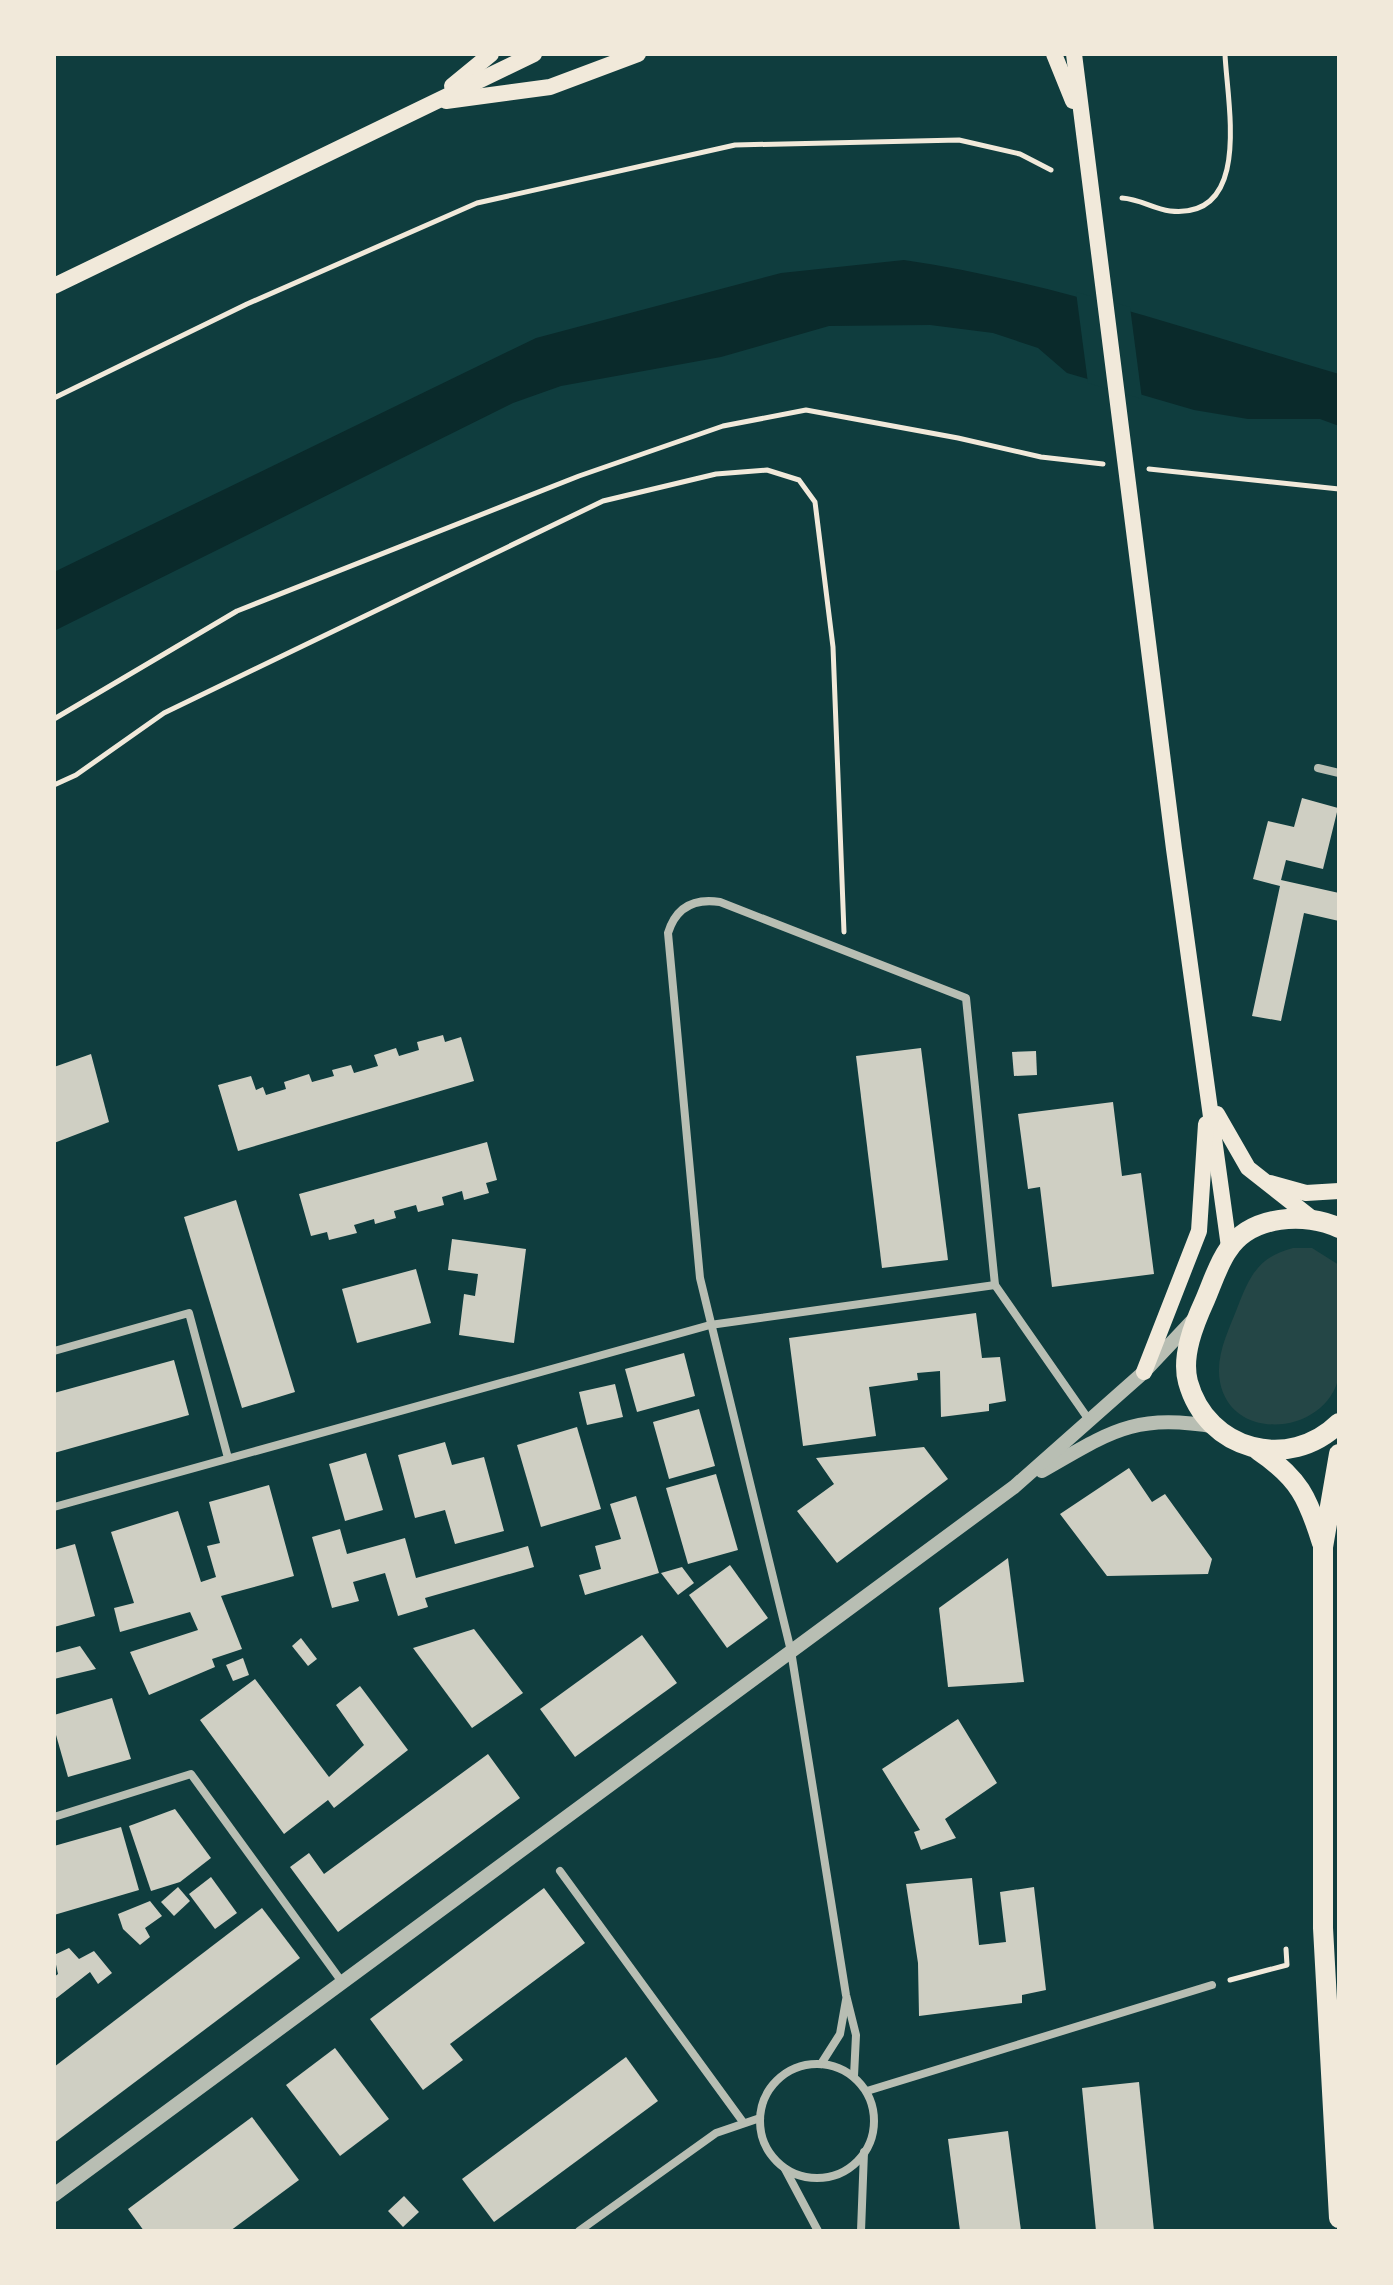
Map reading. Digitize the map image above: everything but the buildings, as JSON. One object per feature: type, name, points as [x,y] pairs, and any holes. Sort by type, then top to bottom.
[{"type":"main road","points":[[432,103],[491,54]]},
{"type":"main road","points":[[54,286],[534,54]]},
{"type":"main road","points":[[432,103],[550,87],[638,54]]},
{"type":"main road","points":[[1054,54],[1080,118]]},
{"type":"main road","points":[[1074,54],[1130,508],[1229,1247]]},
{"type":"main road","points":[[1206,1087],[1232,1145],[1261,1181],[1309,1216],[1336,1224]]},
{"type":"main road","points":[[1144,1372],[1199,1231],[1206,1165],[1206,1087]]},
{"type":"main road","points":[[1261,1181],[1306,1193],[1339,1191]]},
{"type":"main road","points":[[1309,1216],[1258,1226],[1229,1247],[1199,1313],[1188,1348],[1188,1381],[1195,1399],[1220,1428],[1257,1450],[1298,1482],[1310,1503],[1323,1547]]},
{"type":"main road","points":[[1257,1450],[1297,1450],[1313,1444],[1339,1423]]},
{"type":"main road","points":[[1339,1454],[1323,1547],[1327,1928],[1339,2218]]},
{"type":"street","points":[[1318,768],[1339,773]]},
{"type":"street","points":[[854,2076],[856,2035],[846,1995],[791,1651],[700,1278],[668,933],[671,922],[685,907],[706,900],[966,998],[995,1285],[1089,1420]]},
{"type":"street","points":[[54,1507],[710,1325],[995,1285]]},
{"type":"street","points":[[54,1351],[189,1313],[228,1458]]},
{"type":"street","points":[[54,2195],[1014,1487],[1144,1372],[1199,1313]]},
{"type":"street","points":[[1014,1487],[1123,1427],[1154,1421],[1220,1428]]},
{"type":"street","points":[[54,1817],[191,1774],[342,1982]]},
{"type":"street","points":[[560,1871],[743,2122]]},
{"type":"street","points":[[867,2091],[1212,1985]]},
{"type":"street","points":[[821,2064],[840,2034],[846,1995]]},
{"type":"street","points":[[818,2231],[785,2168],[768,2149],[760,2118],[768,2094],[780,2080],[801,2067],[821,2064],[854,2076],[867,2091],[873,2116],[864,2152],[861,2231]]},
{"type":"street","points":[[579,2231],[716,2133],[760,2118]]},
{"type":"street","points":[[785,2168],[809,2178],[825,2179],[849,2168],[864,2152]]},
{"type":"path","points":[[1122,198],[1140,199],[1169,211],[1201,208],[1224,185],[1230,158],[1225,54]]},
{"type":"path","points":[[54,398],[247,304],[477,203],[735,145],[959,140],[1020,154],[1051,170]]},
{"type":"path","points":[[54,719],[237,611],[579,476],[723,426],[806,410],[1041,457],[1117,466]]},
{"type":"path","points":[[1147,469],[1339,489]]},
{"type":"path","points":[[54,785],[76,775],[164,713],[603,501],[716,474],[767,470],[799,480],[815,502],[833,647],[845,951]]},
{"type":"path","points":[[1212,1985],[1287,1965],[1286,1949]]},
{"type":"shaded area","points":[[904,260],[960,269],[1069,295],[1339,374],[1339,426],[1320,419],[1248,419],[1194,410],[1067,373],[1038,348],[993,333],[930,325],[829,326],[721,357],[561,386],[513,403],[54,631],[54,572],[536,338],[781,273]]},
{"type":"shaded area","points":[[1293,1248],[1312,1248],[1339,1265],[1342,1334],[1339,1375],[1332,1395],[1318,1410],[1300,1420],[1280,1424],[1260,1423],[1242,1416],[1228,1402],[1220,1382],[1219,1362],[1227,1333],[1252,1276],[1272,1256]]},
{"type":"pier","points":[[1076,292],[1130,307],[1142,399],[1088,383]]}]
